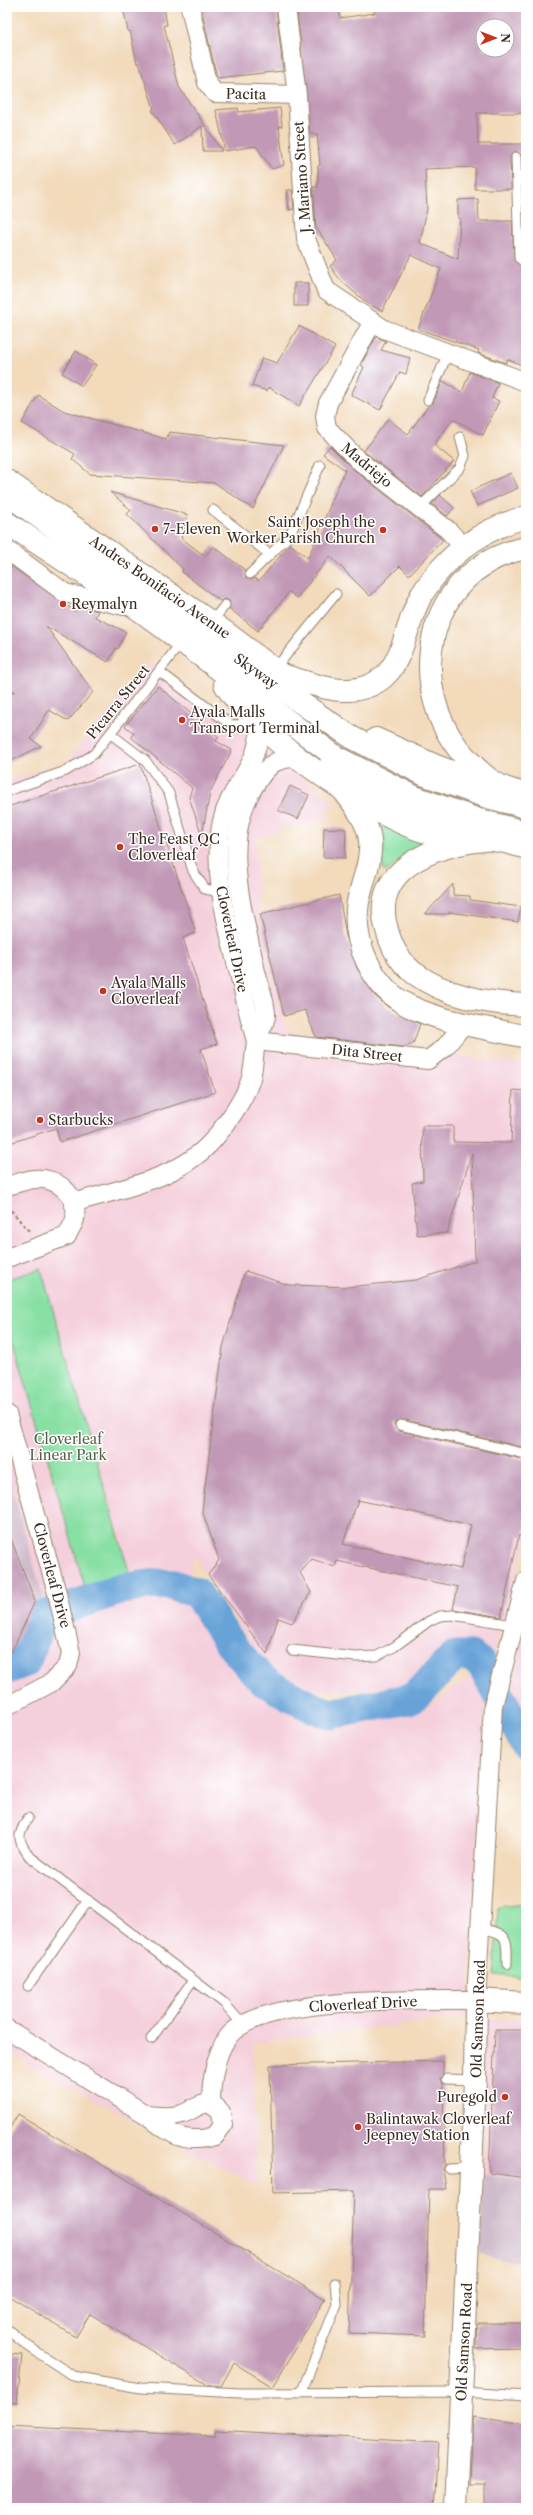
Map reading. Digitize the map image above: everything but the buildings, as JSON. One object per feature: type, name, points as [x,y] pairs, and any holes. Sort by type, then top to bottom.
[{"type":"main road","name":"Andres Bonifacio Avenue","points":[[7,481],[211,623],[341,720],[364,733],[443,769],[503,790],[526,794]]},
{"type":"main road","name":"Skyway","points":[[7,494],[147,592],[253,670],[351,737],[425,775],[484,796],[526,807]]},
{"type":"main road","points":[[278,672],[332,688],[349,690],[378,681],[397,663],[415,610],[423,593],[444,564],[463,546],[500,524],[526,516]]},
{"type":"main road","name":"Skyway","points":[[7,524],[141,611],[336,757],[416,797],[482,821],[526,832]]},
{"type":"main road","points":[[7,524],[124,606],[225,684],[240,690],[331,764],[375,790],[486,839]]},
{"type":"main road","points":[[503,790],[466,758],[445,732],[430,691],[428,664],[439,622],[453,594],[462,582],[492,559],[526,548]]},
{"type":"main road","points":[[225,684],[231,695],[259,724],[301,758],[367,806],[425,832],[486,839],[526,847]]},
{"type":"main road","points":[[331,764],[343,789],[363,820],[370,839],[369,858],[357,913],[362,948],[371,970],[386,990],[408,1006],[463,1025],[526,1037]]},
{"type":"main road","points":[[343,789],[375,790]]},
{"type":"main road","points":[[486,839],[428,853],[415,859],[399,871],[388,888],[384,908],[386,928],[393,948],[401,960],[413,972],[434,986],[479,1001],[526,1005]]},
{"type":"main road","name":"Cloverleaf Drive","points":[[476,2000],[526,2003]]},
{"type":"main road","name":"Old Samson Road","points":[[456,2508],[472,2168],[476,2000]]},
{"type":"street","name":"Pacita","points":[[190,7],[207,83],[212,91],[215,93],[297,95]]},
{"type":"street","name":"J. Mariano Street","points":[[286,7],[297,95],[306,239],[326,290],[373,321],[400,336],[526,382]]},
{"type":"street","name":"Madriejo","points":[[373,321],[328,403],[326,416],[327,428],[358,460],[448,530],[463,546]]},
{"type":"street","points":[[13,555],[65,593],[124,606]]},
{"type":"street","name":"Cloverleaf Drive","points":[[256,1041],[220,892],[222,821],[257,752],[260,737],[259,724]]},
{"type":"street","name":"Cloverleaf Drive","points":[[73,1203],[157,1178],[194,1158],[213,1140],[242,1098],[251,1078],[256,1041],[266,1016],[238,887],[237,852],[239,818],[250,792],[262,773],[278,760],[301,758]]},
{"type":"street","name":"Dita Street","points":[[256,1041],[428,1060],[446,1046],[463,1025]]},
{"type":"street","points":[[7,1186],[35,1179],[51,1180],[64,1187],[73,1203],[75,1218],[67,1236],[7,1258]]},
{"type":"street","name":"Cloverleaf Drive","points":[[7,1414],[57,1593],[71,1652],[68,1666],[52,1683],[7,1706]]},
{"type":"street","name":"Old Samson Road","points":[[476,2000],[493,1706],[513,1625],[526,1581]]},
{"type":"street","name":"Cloverleaf Drive","points":[[201,2137],[195,2134],[189,2122],[192,2110],[204,2104],[211,2088],[222,2047],[229,2035],[243,2025],[263,2016],[311,2005],[476,2000]]},
{"type":"street","points":[[7,2029],[147,2115],[164,2129],[185,2140],[215,2136],[223,2125],[221,2112],[204,2104],[182,2114],[166,2117],[147,2115]]},
{"type":"lane","points":[[516,156],[519,258],[526,263]]},
{"type":"lane","points":[[428,400],[448,353]]},
{"type":"lane","points":[[420,508],[460,468],[465,456],[460,437]]},
{"type":"lane","points":[[250,574],[290,535],[320,464]]},
{"type":"lane","points":[[213,510],[269,554]]},
{"type":"lane","points":[[278,672],[336,594]]},
{"type":"lane","points":[[211,623],[225,605]]},
{"type":"lane","name":"Picarra Street","points":[[7,791],[66,771],[94,754],[160,672],[177,648]]},
{"type":"lane","points":[[160,672],[231,725],[259,724]]},
{"type":"lane","points":[[111,734],[145,760],[169,793],[192,871],[205,889],[220,892]]},
{"type":"lane","points":[[400,1425],[526,1454]]},
{"type":"lane","points":[[292,1650],[356,1657],[377,1656],[394,1647],[429,1621],[440,1616],[454,1615],[513,1625]]},
{"type":"lane","points":[[28,1818],[19,1832],[20,1843],[29,1856],[224,2003],[243,2025]]},
{"type":"lane","points":[[28,1986],[88,1900]]},
{"type":"lane","points":[[481,1930],[502,1933],[507,1939],[507,1964]]},
{"type":"lane","points":[[151,2039],[193,1980]]},
{"type":"lane","points":[[446,2079],[475,2080]]},
{"type":"lane","points":[[449,2168],[472,2168]]},
{"type":"lane","points":[[301,2393],[336,2304],[335,2283]]},
{"type":"lane","points":[[7,2329],[25,2344],[73,2376],[140,2388],[241,2393],[462,2392],[526,2396]]},
{"type":"path","points":[[7,687],[14,692]]},
{"type":"path","points":[[7,1206],[26,1226]]},
{"type":"shaded area","points":[[151,661],[334,801],[324,821],[291,827],[255,839],[259,913],[286,1030],[526,1065],[526,1542],[494,1653],[456,1657],[424,1667],[410,1684],[364,1690],[309,1692],[262,1662],[193,1555],[186,1594],[261,1684],[312,1723],[350,1727],[428,1707],[469,1677],[486,1685],[467,2016],[253,2043],[257,2186],[31,2066],[7,2047],[7,1681],[40,1662],[53,1633],[7,1470],[7,780],[66,763]]},
{"type":"shaded area","points":[[7,1470],[45,1604],[22,1654],[7,1662]]},
{"type":"shaded area","points":[[526,1630],[526,1720],[510,1690]]},
{"type":"shaded area","name":"Puregold","points":[[484,2019],[526,2020],[526,2181],[483,2174]]},
{"type":"shaded area","points":[[483,2174],[526,2181],[526,2264],[480,2255]]},
{"type":"green space","points":[[379,823],[426,843],[416,848],[387,871],[384,871],[382,864]]},
{"type":"green space","name":"Cloverleaf Linear Park","points":[[41,1269],[130,1575],[85,1588],[7,1319],[7,1279]]},
{"type":"green space","points":[[526,1904],[526,1978],[494,1975],[498,1907]]},
{"type":"waterway","points":[[7,1669],[25,1662],[44,1616],[121,1589],[155,1584],[173,1585],[197,1593],[230,1644],[263,1681],[307,1705],[330,1714],[413,1698],[455,1656],[471,1656],[482,1664],[526,1745]]},
{"type":"place","name":"7-Eleven","points":[[155,529]]},
{"type":"place","name":"Saint Joseph the Worker Parish Church","points":[[383,530]]},
{"type":"place","name":"Reymalyn","points":[[63,604]]},
{"type":"place","name":"Ayala Malls Transport Terminal","points":[[182,720]]},
{"type":"place","name":"The Feast QC Cloverleaf","points":[[120,847]]},
{"type":"place","name":"Ayala Malls Cloverleaf","points":[[103,991]]},
{"type":"place","name":"Starbucks","points":[[40,1120]]},
{"type":"place","name":"Puregold","points":[[505,2097]]},
{"type":"place","name":"Balintawak Cloverleaf Jeepney Station","points":[[358,2127]]}]
